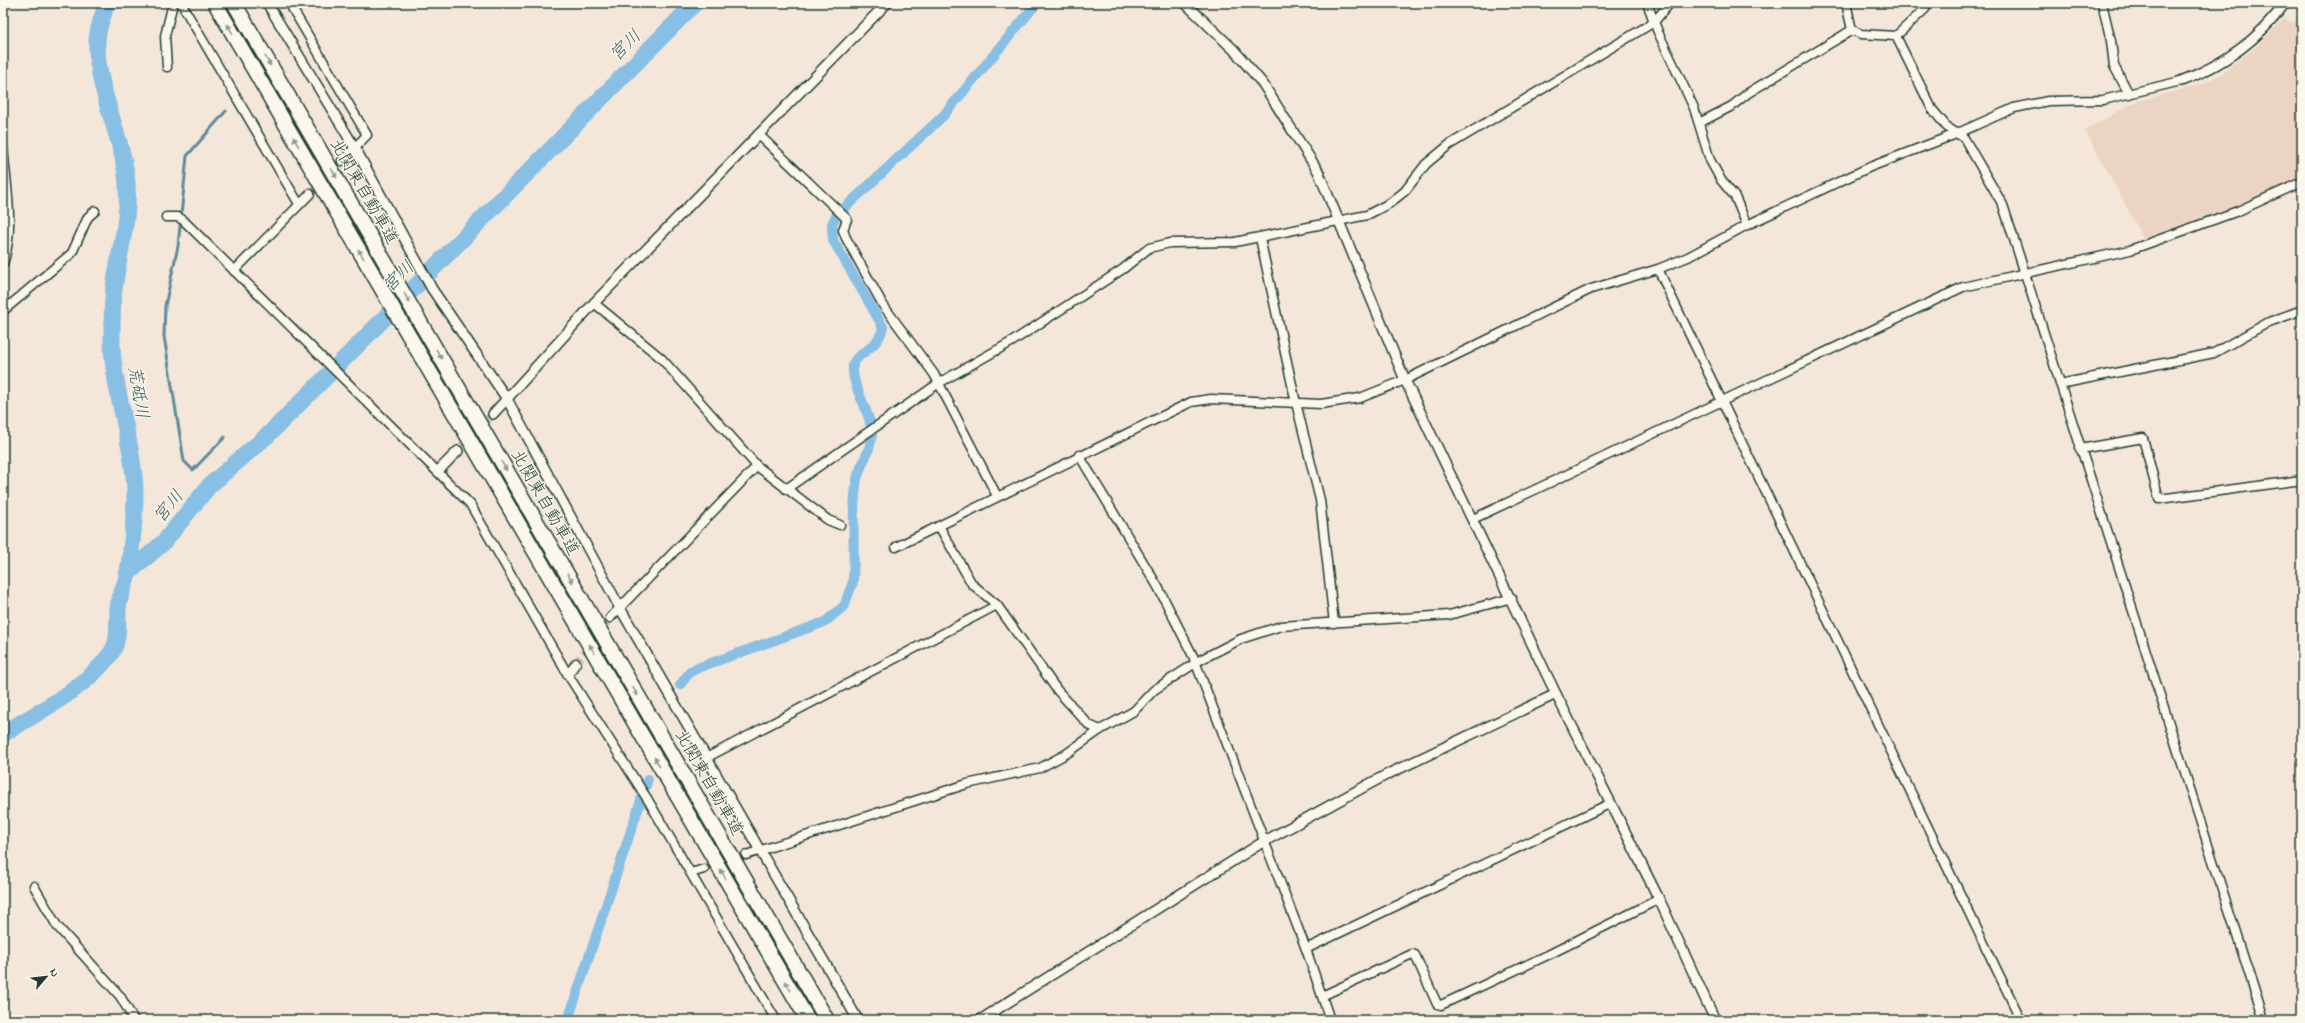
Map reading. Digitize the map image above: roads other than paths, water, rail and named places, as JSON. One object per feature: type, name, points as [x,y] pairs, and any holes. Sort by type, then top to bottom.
[{"type":"highway","name":"北関東自動車道","points":[[215,3],[808,1020]]},
{"type":"highway","name":"北関東自動車道","points":[[234,3],[827,1020]]},
{"type":"street","points":[[167,67],[164,36],[173,3]]},
{"type":"street","points":[[181,3],[299,204]]},
{"type":"street","points":[[267,3],[355,148],[432,289],[507,399],[620,608],[858,1020]]},
{"type":"street","points":[[289,3],[367,135],[342,161]]},
{"type":"street","points":[[493,414],[594,303],[887,3]]},
{"type":"street","points":[[1185,3],[1234,50],[1263,84],[1318,171],[1405,380],[1512,598],[1556,694],[1659,900],[1715,1020]]},
{"type":"street","points":[[1647,3],[1654,22],[1682,80],[1699,123],[1710,160],[1721,180],[1735,197],[1747,225]]},
{"type":"street","points":[[786,489],[939,383],[1013,341],[1123,269],[1149,248],[1170,243],[1235,242],[1260,238],[1292,232],[1339,219],[1367,214],[1390,203],[1405,191],[1426,164],[1449,145],[1654,22],[1670,3]]},
{"type":"street","points":[[1846,3],[1852,30]]},
{"type":"street","points":[[1852,30],[1861,34],[1896,36],[1925,10],[1923,3]]},
{"type":"street","points":[[2102,3],[2114,66],[2129,94]]},
{"type":"street","points":[[896,547],[1079,455],[1191,402],[1210,399],[1321,404],[1360,398],[1405,380],[1591,289],[1658,269],[1688,257],[1747,225],[1870,168],[2023,106],[2055,100],[2103,100],[2181,81],[2209,69],[2239,49],[2272,19],[2285,3]]},
{"type":"street","points":[[1699,123],[1732,106],[1748,93],[1852,30]]},
{"type":"street","points":[[1896,36],[1932,109],[1947,127],[1964,138],[2003,204],[2080,449],[2264,1020]]},
{"type":"street","points":[[758,134],[847,219],[843,230],[846,238],[883,305],[939,383],[996,496]]},
{"type":"street","points":[[3,147],[9,228],[7,252],[3,264]]},
{"type":"street","points":[[1474,520],[1963,287],[2130,250],[2238,211],[2302,182]]},
{"type":"street","points":[[234,271],[310,194]]},
{"type":"street","points":[[3,311],[72,253],[88,217],[95,212]]},
{"type":"street","points":[[166,217],[181,218],[470,504],[568,675],[648,800],[776,1020]]},
{"type":"street","points":[[1260,238],[1296,403],[1320,500],[1334,623]]},
{"type":"street","points":[[1658,269],[2021,1020]]},
{"type":"street","points":[[594,303],[661,358],[757,466],[828,520],[840,525]]},
{"type":"street","points":[[2060,384],[2214,353],[2269,322],[2302,310]]},
{"type":"street","points":[[2080,449],[2143,438],[2159,499],[2302,480]]},
{"type":"street","points":[[438,471],[458,451]]},
{"type":"street","points":[[1079,455],[1175,618],[1195,665],[1306,949],[1330,1020]]},
{"type":"street","points":[[610,618],[757,466]]},
{"type":"street","points":[[939,526],[972,584],[997,605],[1057,690],[1089,725],[1100,730]]},
{"type":"street","points":[[746,854],[967,784],[1040,768],[1066,754],[1100,730],[1134,711],[1154,690],[1195,665],[1241,639],[1270,628],[1449,615],[1512,598]]},
{"type":"street","points":[[706,758],[997,605]]},
{"type":"street","points":[[568,675],[576,663]]},
{"type":"street","points":[[980,1020],[1263,842],[1386,775],[1556,694]]},
{"type":"street","points":[[1306,949],[1610,803]]},
{"type":"street","points":[[691,873],[704,869]]},
{"type":"street","points":[[34,886],[57,926],[120,996],[134,1020]]},
{"type":"street","points":[[1322,996],[1412,954],[1415,955],[1438,1004],[1441,1005],[1552,953],[1659,900]]},
{"type":"waterway","name":"荒砥川","points":[[3,734],[73,690],[86,680],[113,651],[118,628],[118,605],[127,577],[133,532],[135,492],[134,474],[116,382],[112,345],[113,297],[126,221],[127,190],[123,158],[104,92],[98,59],[98,32],[107,3]]},
{"type":"waterway","name":"宮川","points":[[127,574],[164,542],[209,486],[269,434],[695,3]]},
{"type":"waterway","points":[[680,685],[690,672],[700,667],[825,622],[844,606],[853,582],[854,505],[857,479],[872,438],[871,425],[855,382],[853,366],[857,358],[876,341],[883,327],[833,240],[832,224],[836,216],[943,116],[1037,3]]},
{"type":"waterway","points":[[225,437],[193,470],[184,461],[164,336],[165,306],[178,246],[187,156],[226,111]]},
{"type":"waterway","name":"宮川","points":[[206,482],[209,486]]},
{"type":"waterway","points":[[568,1020],[648,779]]},
{"type":"tunnel","points":[[310,194],[342,161]]},
{"type":"tunnel","points":[[458,451],[493,414]]},
{"type":"tunnel","points":[[576,663],[610,618]]},
{"type":"tunnel","points":[[704,869],[746,855]]}]
